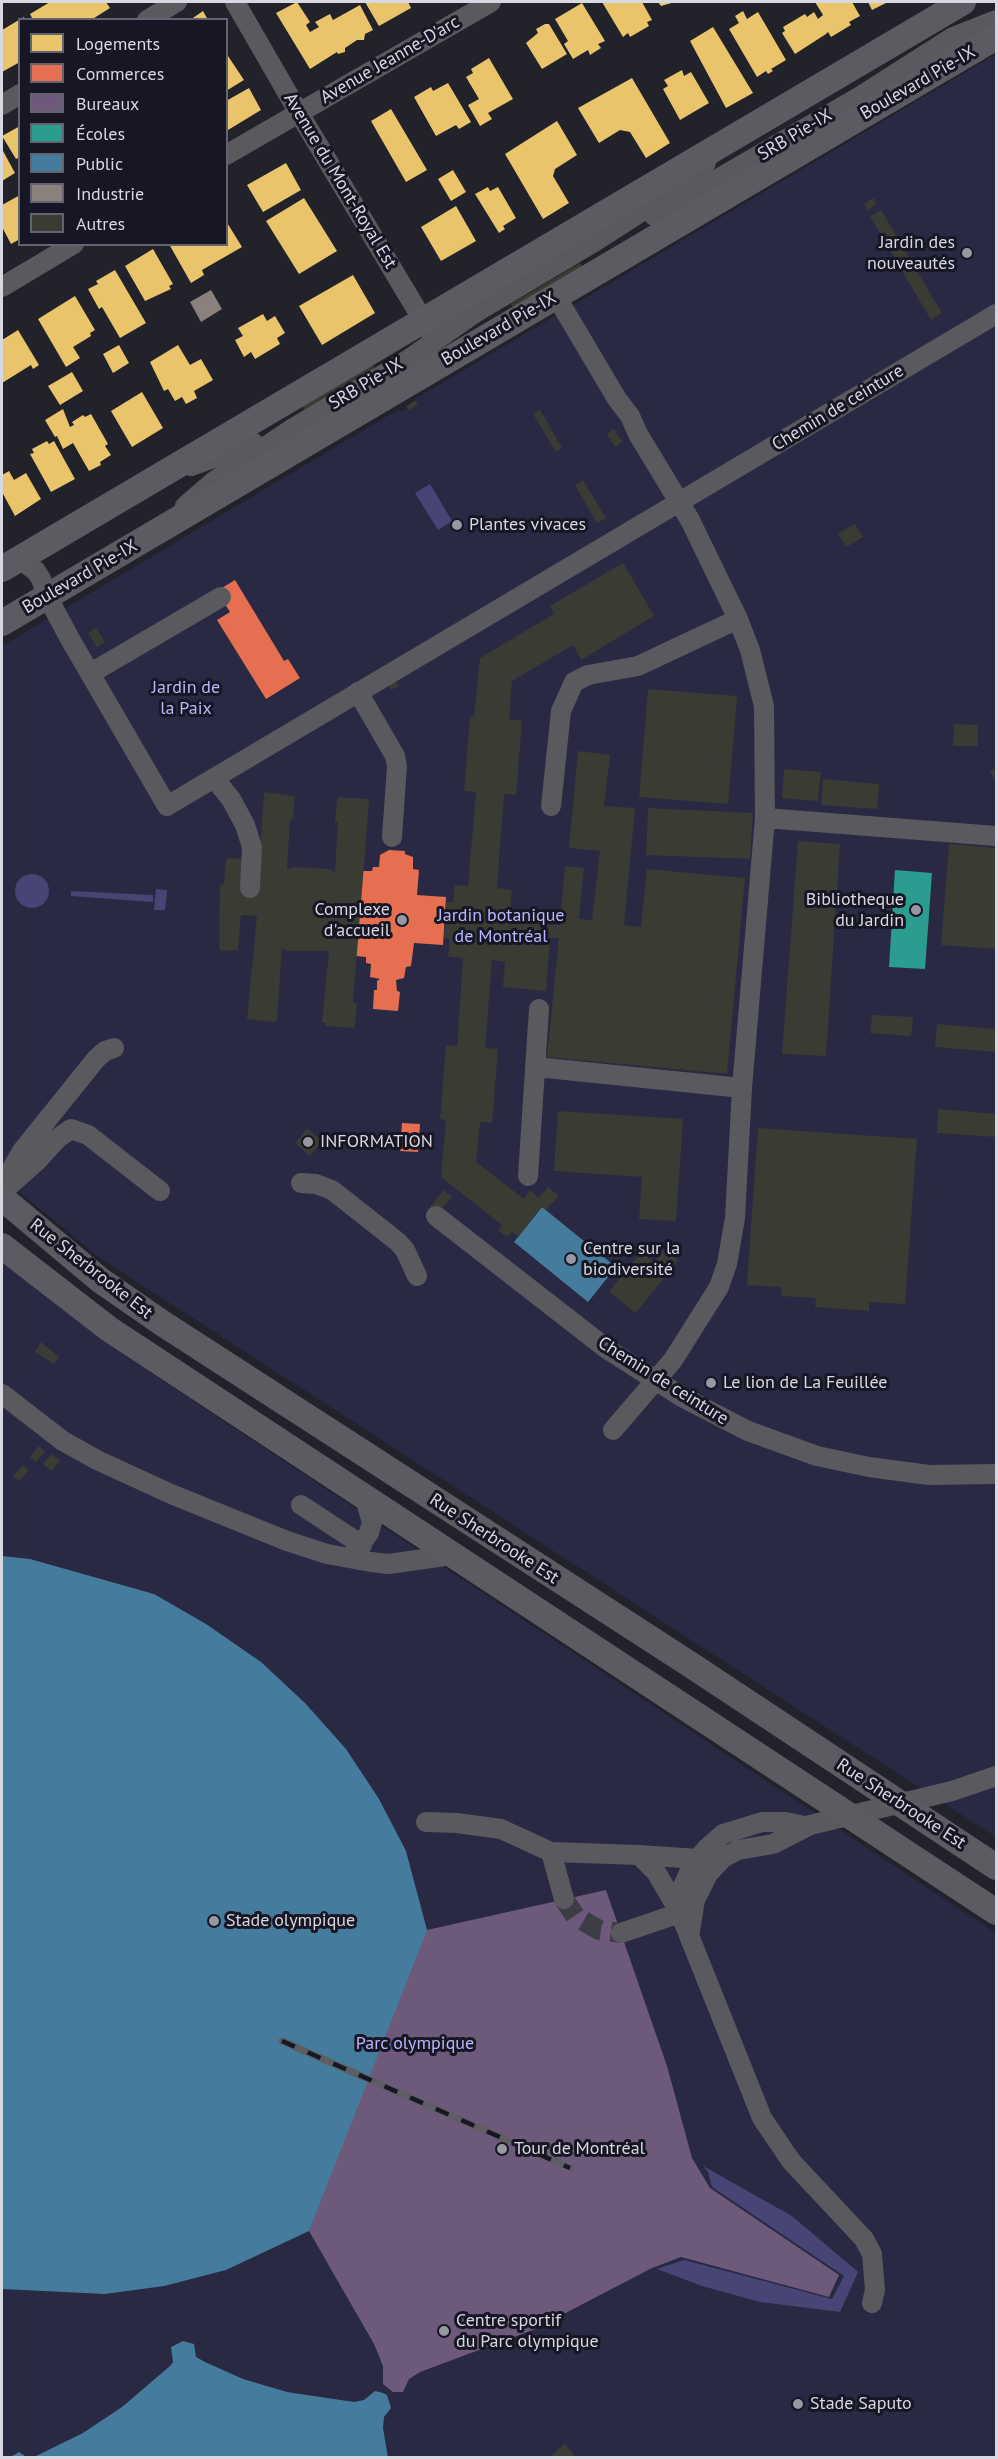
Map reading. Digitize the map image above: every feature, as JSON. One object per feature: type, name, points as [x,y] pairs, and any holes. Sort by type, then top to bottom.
[{"type":"main road","name":"Boulevard Pie-IX","points":[[2,623],[157,532],[435,340],[740,134],[963,2]]},
{"type":"main road","name":"Boulevard Pie-IX","points":[[10,564],[157,477],[435,340],[556,296],[996,37]]},
{"type":"main road","name":"Rue Sherbrooke Est","points":[[2,1198],[100,1280],[162,1323],[691,1665],[996,1867]]},
{"type":"main road","name":"Rue Sherbrooke Est","points":[[2,1246],[109,1329],[996,1912]]},
{"type":"street","points":[[150,18],[177,2]]},
{"type":"street","name":"Avenue du Mont-Royal Est","points":[[235,2],[298,114],[435,340]]},
{"type":"street","name":"Avenue Jeanne-D'arc","points":[[228,154],[491,2]]},
{"type":"street","name":"SRB Pie-IX","points":[[591,244],[673,207],[859,97],[953,37],[996,20]]},
{"type":"street","points":[[2,105],[18,95]]},
{"type":"street","name":"SRB Pie-IX","points":[[157,532],[214,481],[293,428],[475,313],[591,244],[678,188],[740,134]]},
{"type":"street","points":[[2,287],[71,246]]},
{"type":"street","points":[[556,296],[680,502],[738,619],[750,650],[764,706],[765,818],[742,1088],[735,1218],[723,1277],[673,1360],[613,1430]]},
{"type":"street","name":"Chemin de ceinture","points":[[91,673],[167,806],[996,314]]},
{"type":"street","name":"SRB Pie-IX","points":[[157,477],[233,452],[293,428]]},
{"type":"street","points":[[10,564],[36,571],[47,596],[91,673],[221,597]]},
{"type":"street","points":[[551,806],[561,711],[574,682],[588,675],[638,666],[738,619]]},
{"type":"street","points":[[358,692],[395,756],[398,766],[392,837]]},
{"type":"street","points":[[214,778],[231,799],[245,825],[252,847],[250,888]]},
{"type":"street","points":[[765,818],[996,836]]},
{"type":"street","points":[[528,1176],[540,1010]]},
{"type":"street","points":[[2,1190],[22,1151],[96,1059],[105,1051],[114,1048]]},
{"type":"street","points":[[536,1067],[742,1088]]},
{"type":"street","points":[[2,1190],[37,1161],[58,1138],[71,1129],[88,1135],[160,1191]]},
{"type":"street","points":[[301,1183],[316,1184],[332,1191],[398,1242],[405,1250],[417,1276]]},
{"type":"street","name":"Chemin de ceinture","points":[[436,1216],[607,1349],[655,1381],[748,1431],[828,1459],[929,1475],[996,1474]]},
{"type":"street","points":[[2,1394],[63,1441],[125,1473],[287,1541],[345,1558],[388,1564],[452,1555]]},
{"type":"street","points":[[345,1558],[355,1553],[362,1545],[372,1522],[365,1499]]},
{"type":"street","points":[[301,1505],[362,1545]]},
{"type":"street","points":[[689,1941],[695,1900],[708,1875],[723,1858],[738,1850],[773,1844],[804,1826],[952,1791],[996,1776]]},
{"type":"street","points":[[426,1822],[457,1823],[501,1829],[550,1852],[698,1859]]},
{"type":"street","points":[[680,1913],[681,1891],[698,1859],[723,1834],[738,1827],[762,1822],[786,1822],[804,1826]]},
{"type":"street","points":[[550,1852],[564,1899]]},
{"type":"street","points":[[639,1855],[656,1872],[680,1913],[689,1941],[743,2074],[775,2140],[864,2239],[872,2254],[875,2290],[872,2303]]},
{"type":"street","points":[[621,1933],[680,1913]]},
{"type":"green space","name":"Jardin botanique de Montréal","points":[[996,54],[996,1837],[100,1258],[2,1178],[2,646],[399,409],[401,411],[418,404],[415,399]]},
{"type":"green space","name":"Parc olympique","points":[[2,1260],[93,1333],[996,1933],[996,2457],[2,2457]]},
{"type":"shaded area","points":[[430,484],[452,521],[438,530],[415,493]]},
{"type":"shaded area","points":[[32,874],[44,879],[49,891],[44,903],[32,908],[20,903],[15,891],[20,879]]},
{"type":"shaded area","points":[[156,889],[167,890],[165,910],[154,910]]},
{"type":"shaded area","points":[[71,891],[153,895],[153,902],[71,896]]},
{"type":"shaded area","points":[[703,2166],[792,2216],[858,2272],[840,2312],[760,2302],[702,2286],[657,2269],[684,2260],[832,2299],[844,2276],[712,2187],[708,2172]]},
{"type":"building: Logements","points":[[50,2],[106,2],[110,8],[94,18],[32,18],[30,14]]},
{"type":"building: Logements","points":[[297,2],[310,22],[306,25],[310,32],[319,27],[315,22],[330,14],[333,20],[360,5],[373,30],[365,34],[364,40],[357,40],[345,48],[345,52],[338,54],[337,52],[310,69],[276,13]]},
{"type":"building: Logements","points":[[365,2],[408,2],[411,8],[379,26]]},
{"type":"building: Logements","points":[[602,2],[642,2],[652,20],[647,22],[649,26],[630,37],[628,33],[623,37]]},
{"type":"building: Logements","points":[[658,2],[675,2],[661,6]]},
{"type":"building: Logements","points":[[815,2],[852,2],[860,16],[849,22],[851,25],[831,37],[828,32],[795,54],[782,33],[785,31],[783,27],[805,14],[807,17],[814,12],[818,19],[823,15]]},
{"type":"building: Logements","points":[[868,2],[888,2],[872,10]]},
{"type":"building: Logements","points":[[582,3],[605,41],[598,44],[601,48],[590,55],[588,50],[573,59],[564,44],[568,41],[555,19]]},
{"type":"building: Logements","points":[[203,11],[207,18],[193,18]]},
{"type":"building: Logements","points":[[743,11],[747,19],[758,12],[786,60],[771,69],[773,71],[768,74],[766,71],[757,77],[729,29],[739,23],[735,16]]},
{"type":"building: Logements","points":[[18,21],[18,63],[2,72],[2,30]]},
{"type":"building: Logements","points":[[549,24],[567,54],[542,69],[526,43],[538,33],[536,29]]},
{"type":"building: Logements","points":[[713,27],[753,93],[726,108],[690,41]]},
{"type":"building: Logements","points":[[228,56],[244,80],[228,90]]},
{"type":"building: Logements","points":[[489,58],[513,99],[488,113],[492,119],[480,126],[468,105],[479,99],[466,77],[473,73],[471,69]]},
{"type":"building: Logements","points":[[682,70],[684,76],[691,72],[709,103],[680,120],[663,89],[668,86],[664,80]]},
{"type":"building: Logements","points":[[632,78],[670,143],[646,158],[630,132],[620,130],[599,143],[578,108]]},
{"type":"building: Logements","points":[[448,83],[471,122],[459,129],[456,125],[436,136],[414,97],[431,87],[433,91]]},
{"type":"building: Logements","points":[[249,88],[261,110],[228,130],[228,100]]},
{"type":"building: Logements","points":[[391,109],[427,170],[406,182],[371,121]]},
{"type":"building: Logements","points":[[557,121],[577,155],[555,169],[553,176],[569,203],[543,219],[505,154]]},
{"type":"building: Logements","points":[[18,127],[18,158],[16,159],[2,136]]},
{"type":"building: Logements","points":[[2,149],[15,173],[2,181]]},
{"type":"building: Logements","points":[[286,163],[301,190],[263,212],[247,185]]},
{"type":"building: Logements","points":[[453,170],[466,192],[451,201],[438,179]]},
{"type":"building: Logements","points":[[488,187],[490,191],[498,187],[516,218],[503,226],[505,229],[499,233],[475,194]]},
{"type":"building: Logements","points":[[18,196],[18,240],[11,244],[2,227],[2,205]]},
{"type":"building: Logements","points":[[304,198],[337,251],[299,274],[266,221]]},
{"type":"building: Logements","points":[[456,206],[476,241],[441,261],[421,227]]},
{"type":"building: Logements","points":[[228,224],[242,247],[202,270],[204,275],[191,283],[170,246],[228,246]]},
{"type":"building: Logements","points":[[153,249],[173,284],[169,286],[171,289],[145,301],[125,266]]},
{"type":"building: Logements","points":[[115,270],[146,323],[120,338],[102,307],[99,309],[88,289],[98,284],[96,281]]},
{"type":"building: Logements","points":[[353,275],[375,313],[322,345],[299,306]]},
{"type":"building: Logements","points":[[75,296],[95,330],[90,333],[91,336],[73,347],[80,358],[66,367],[38,319]]},
{"type":"building: Logements","points":[[263,314],[267,321],[275,316],[285,333],[277,338],[280,344],[255,359],[251,352],[244,357],[235,340],[243,336],[238,328]]},
{"type":"building: Logements","points":[[18,330],[39,365],[33,369],[31,365],[2,383],[2,340]]},
{"type":"building: Logements","points":[[119,345],[129,363],[113,373],[103,354]]},
{"type":"building: Logements","points":[[178,345],[190,365],[201,359],[213,380],[194,391],[197,398],[186,404],[182,397],[175,401],[168,389],[164,391],[150,362]]},
{"type":"building: Logements","points":[[72,372],[83,391],[60,405],[48,386]]},
{"type":"building: Logements","points":[[142,392],[163,428],[132,447],[111,411]]},
{"type":"building: Logements","points":[[63,409],[70,427],[74,425],[72,422],[83,415],[85,417],[91,414],[108,444],[105,446],[111,455],[100,462],[101,465],[89,471],[73,443],[63,449],[45,420]]},
{"type":"building: Logements","points":[[47,441],[49,444],[54,441],[75,479],[51,492],[30,454],[34,453],[32,449]]},
{"type":"building: Logements","points":[[9,471],[14,480],[26,473],[41,499],[15,516],[2,492],[2,475]]},
{"type":"building: Commerces","points":[[235,580],[284,661],[288,659],[300,678],[266,699],[217,620],[230,612],[217,591]]},
{"type":"building: Commerces","name":"Complexe d'accueil","points":[[389,850],[405,851],[405,854],[413,857],[413,869],[419,870],[417,895],[446,897],[443,945],[414,943],[411,966],[406,967],[404,978],[396,980],[397,991],[400,992],[398,1011],[373,1009],[374,990],[377,990],[377,981],[380,979],[370,977],[371,964],[366,963],[366,957],[356,956],[362,871],[372,871],[373,867],[379,867],[380,855]]},
{"type":"building: Commerces","points":[[402,1123],[420,1124],[418,1152],[400,1151]]},
{"type":"building: Commerces","name":"INFORMATION","points":[[308,1137],[314,1142],[309,1147],[303,1143]]},
{"type":"building: Bureaux","name":"Tour de Montréal","points":[[606,1890],[667,2066],[692,2158],[710,2188],[839,2275],[829,2297],[681,2257],[652,2268],[533,2330],[420,2372],[409,2379],[403,2392],[393,2392],[383,2384],[383,2366],[374,2344],[309,2231],[318,2171],[312,2122],[298,2098],[272,2075],[243,2063],[136,2048],[189,1928],[238,1973],[278,2002],[311,2008],[342,2006],[366,1997],[394,1976],[427,1930]]},
{"type":"building: Écoles","points":[[895,870],[932,873],[925,969],[889,967]]},
{"type":"building: Public","name":"Centre sur la biodiversité","points":[[542,1207],[616,1267],[588,1302],[514,1242]]},
{"type":"building: Public","name":"Stade olympique","points":[[2,1556],[30,1559],[154,1594],[206,1624],[261,1662],[305,1703],[346,1749],[379,1799],[406,1851],[427,1930],[309,2231],[226,2270],[164,2286],[105,2294],[2,2289]]},
{"type":"building: Public","points":[[183,2341],[194,2344],[196,2357],[205,2362],[243,2379],[287,2392],[354,2402],[364,2400],[375,2391],[387,2395],[391,2408],[384,2417],[383,2428],[388,2458],[32,2458],[83,2433],[122,2407],[170,2366],[173,2362],[171,2347]]},
{"type":"building: Public","points":[[19,2452],[28,2458],[9,2458]]},
{"type":"building: Industrie","points":[[211,290],[222,309],[201,322],[190,302]]},
{"type":"building: Autres","points":[[873,198],[877,204],[868,210],[864,204]]},
{"type":"building: Autres","points":[[881,210],[942,313],[931,320],[870,216]]},
{"type":"building: Autres","points":[[580,263],[584,269],[515,311],[511,304]]},
{"type":"building: Autres","points":[[371,362],[375,369],[305,410],[300,403]]},
{"type":"building: Autres","points":[[416,400],[418,404],[409,410],[406,406]]},
{"type":"building: Autres","points":[[540,410],[562,448],[556,452],[533,414]]},
{"type":"building: Autres","points":[[614,429],[622,442],[615,447],[607,434]]},
{"type":"building: Autres","points":[[583,480],[606,518],[597,523],[575,485]]},
{"type":"building: Autres","points":[[855,524],[863,537],[846,547],[838,533]]},
{"type":"building: Autres","points":[[623,563],[654,616],[581,660],[573,645],[512,681],[509,719],[522,721],[516,795],[504,794],[497,888],[512,890],[509,921],[560,925],[565,866],[584,868],[579,919],[592,920],[600,851],[569,848],[578,751],[610,755],[604,806],[635,808],[624,925],[641,927],[647,869],[745,878],[727,1074],[547,1057],[559,938],[550,938],[546,991],[503,987],[505,962],[492,960],[485,1048],[498,1049],[492,1123],[480,1122],[476,1162],[524,1199],[530,1190],[539,1198],[548,1187],[559,1196],[546,1210],[542,1207],[518,1237],[512,1232],[507,1237],[498,1230],[502,1225],[441,1177],[446,1120],[440,1119],[446,1045],[457,1046],[463,958],[448,957],[450,939],[444,938],[446,902],[453,902],[455,885],[468,886],[476,792],[464,791],[470,717],[474,717],[480,658],[554,614],[550,606]]},
{"type":"building: Autres","points":[[96,628],[105,642],[97,647],[88,633]]},
{"type":"building: Autres","points":[[392,675],[399,686],[391,690],[385,679]]},
{"type":"building: Autres","points":[[648,689],[737,696],[728,804],[639,797]]},
{"type":"building: Autres","points":[[954,724],[978,725],[978,746],[953,746]]},
{"type":"building: Autres","points":[[996,768],[996,782],[990,771]]},
{"type":"building: Autres","points":[[784,769],[821,772],[818,801],[782,798]]},
{"type":"building: Autres","points":[[823,779],[879,784],[877,809],[821,805]]},
{"type":"building: Autres","points":[[264,792],[295,796],[293,820],[290,819],[287,869],[293,867],[329,869],[335,872],[337,800],[339,797],[367,799],[369,802],[353,1002],[357,1003],[355,1026],[352,1028],[325,1026],[326,1023],[322,1023],[329,951],[287,951],[282,948],[277,1020],[273,1022],[247,1019],[257,916],[241,915],[238,950],[221,951],[219,948],[220,885],[224,884],[228,858],[244,859],[244,895],[257,896]]},
{"type":"building: Autres","points":[[648,808],[753,813],[750,859],[646,855]]},
{"type":"building: Autres","points":[[798,841],[840,844],[826,1056],[782,1054]]},
{"type":"building: Autres","points":[[949,844],[996,848],[996,949],[941,945]]},
{"type":"building: Autres","points":[[872,1015],[913,1017],[911,1036],[870,1033]]},
{"type":"building: Autres","points":[[937,1024],[996,1029],[996,1052],[935,1047]]},
{"type":"building: Autres","points":[[938,1109],[996,1114],[996,1137],[937,1133]]},
{"type":"building: Autres","points":[[558,1111],[683,1119],[676,1221],[639,1219],[642,1177],[554,1171]]},
{"type":"building: Autres","points":[[307,1128],[322,1141],[310,1156],[295,1143]]},
{"type":"building: Autres","points":[[758,1128],[917,1139],[905,1304],[869,1302],[869,1311],[815,1307],[816,1298],[781,1296],[782,1287],[747,1285]]},
{"type":"building: Autres","points":[[444,1190],[452,1197],[438,1213],[430,1207]]},
{"type":"building: Autres","points":[[664,1250],[678,1260],[636,1313],[609,1292],[641,1252],[654,1262]]},
{"type":"building: Autres","points":[[41,1342],[59,1357],[54,1364],[35,1352]]},
{"type":"building: Autres","points":[[39,1446],[45,1451],[36,1462],[30,1457]]},
{"type":"building: Autres","points":[[51,1454],[60,1461],[52,1471],[43,1464]]},
{"type":"building: Autres","points":[[23,1465],[29,1470],[20,1481],[13,1476]]},
{"type":"building: Autres","points":[[565,2443],[575,2457],[550,2457]]},
{"type":"tunnel","points":[[564,1899],[575,1916],[599,1930],[621,1933]]},
{"type":"railway","points":[[282,2041],[570,2168]]},
{"type":"place","name":"Jardin des nouveautés","points":[[967,253]]},
{"type":"place","name":"Plantes vivaces","points":[[457,525]]},
{"type":"place","name":"Bibliotheque du Jardin","points":[[916,910]]},
{"type":"place","name":"Complexe d'accueil","points":[[402,920]]},
{"type":"place","name":"INFORMATION","points":[[308,1142]]},
{"type":"place","name":"Centre sur la biodiversité","points":[[571,1259]]},
{"type":"place","name":"Le lion de La Feuillée","points":[[711,1383]]},
{"type":"place","name":"Stade olympique","points":[[214,1921]]},
{"type":"place","name":"Tour de Montréal","points":[[502,2149]]},
{"type":"place","name":"Centre sportif du Parc olympique","points":[[444,2331]]},
{"type":"place","name":"Stade Saputo","points":[[798,2404]]},
{"type":"park label","name":"Jardin de la Paix","points":[[186,698]]}]
